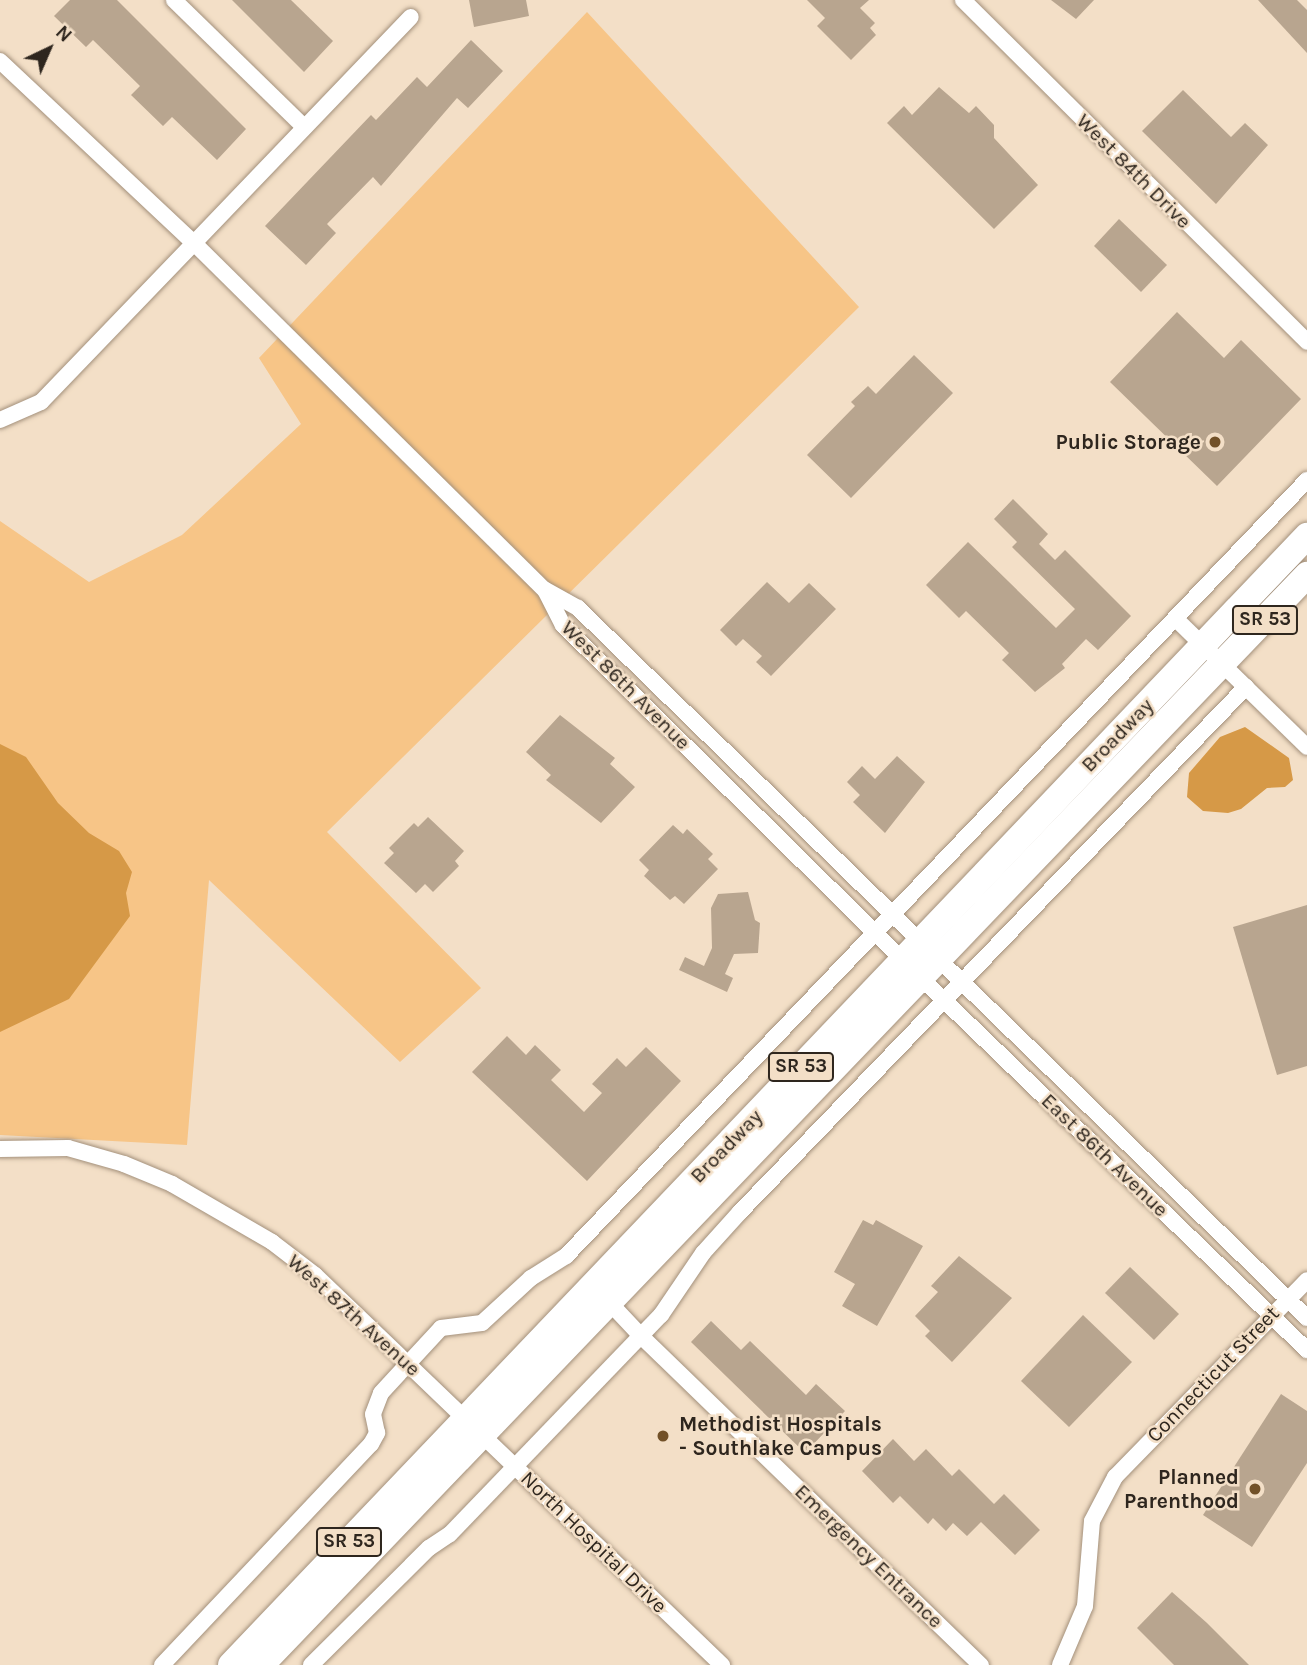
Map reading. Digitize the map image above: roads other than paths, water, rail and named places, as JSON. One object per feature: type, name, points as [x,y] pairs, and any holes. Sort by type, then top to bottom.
[{"type":"main road","name":"Broadway","points":[[261,1665],[618,1259],[1307,536]]},
{"type":"main road","name":"Broadway","points":[[231,1665],[473,1426],[609,1302],[930,971],[1307,575]]},
{"type":"street","points":[[174,0],[304,127]]},
{"type":"street","name":"West 84th Drive","points":[[962,0],[1307,342]]},
{"type":"street","points":[[0,420],[40,402],[411,17]]},
{"type":"street","points":[[0,61],[194,243],[545,590]]},
{"type":"street","points":[[162,1665],[371,1444],[376,1433],[376,1402],[442,1328],[482,1323],[531,1278],[566,1256],[1307,480]]},
{"type":"street","name":"West 86th Avenue","points":[[545,590],[579,608],[892,916],[911,951]]},
{"type":"street","name":"West 86th Avenue","points":[[545,590],[563,625],[875,933],[911,951]]},
{"type":"street","points":[[1176,619],[1307,747]]},
{"type":"street","points":[[311,1665],[429,1548],[450,1535],[640,1335],[740,1212],[1246,687]]},
{"type":"street","name":"East 86th Avenue","points":[[911,951],[930,971],[943,1000],[1307,1350]]},
{"type":"street","name":"East 86th Avenue","points":[[911,951],[930,971],[960,983],[1307,1318]]},
{"type":"street","name":"West 87th Avenue","points":[[0,1149],[68,1148],[172,1184],[272,1242],[315,1275],[473,1426]]},
{"type":"street","points":[[609,1302],[609,1278],[618,1259]]},
{"type":"street","name":"Connecticut Street","points":[[1059,1665],[1084,1606],[1092,1521],[1115,1477],[1269,1315],[1307,1280]]},
{"type":"street","name":"Emergency Entrance","points":[[609,1302],[981,1665]]},
{"type":"street","name":"North Hospital Drive","points":[[473,1426],[722,1665]]},
{"type":"place","name":"Public Storage","points":[[1215,442]]},
{"type":"place","name":"Methodist Hospitals - Southlake Campus","points":[[663,1436]]},
{"type":"place","name":"Planned Parenthood","points":[[1255,1489]]}]
